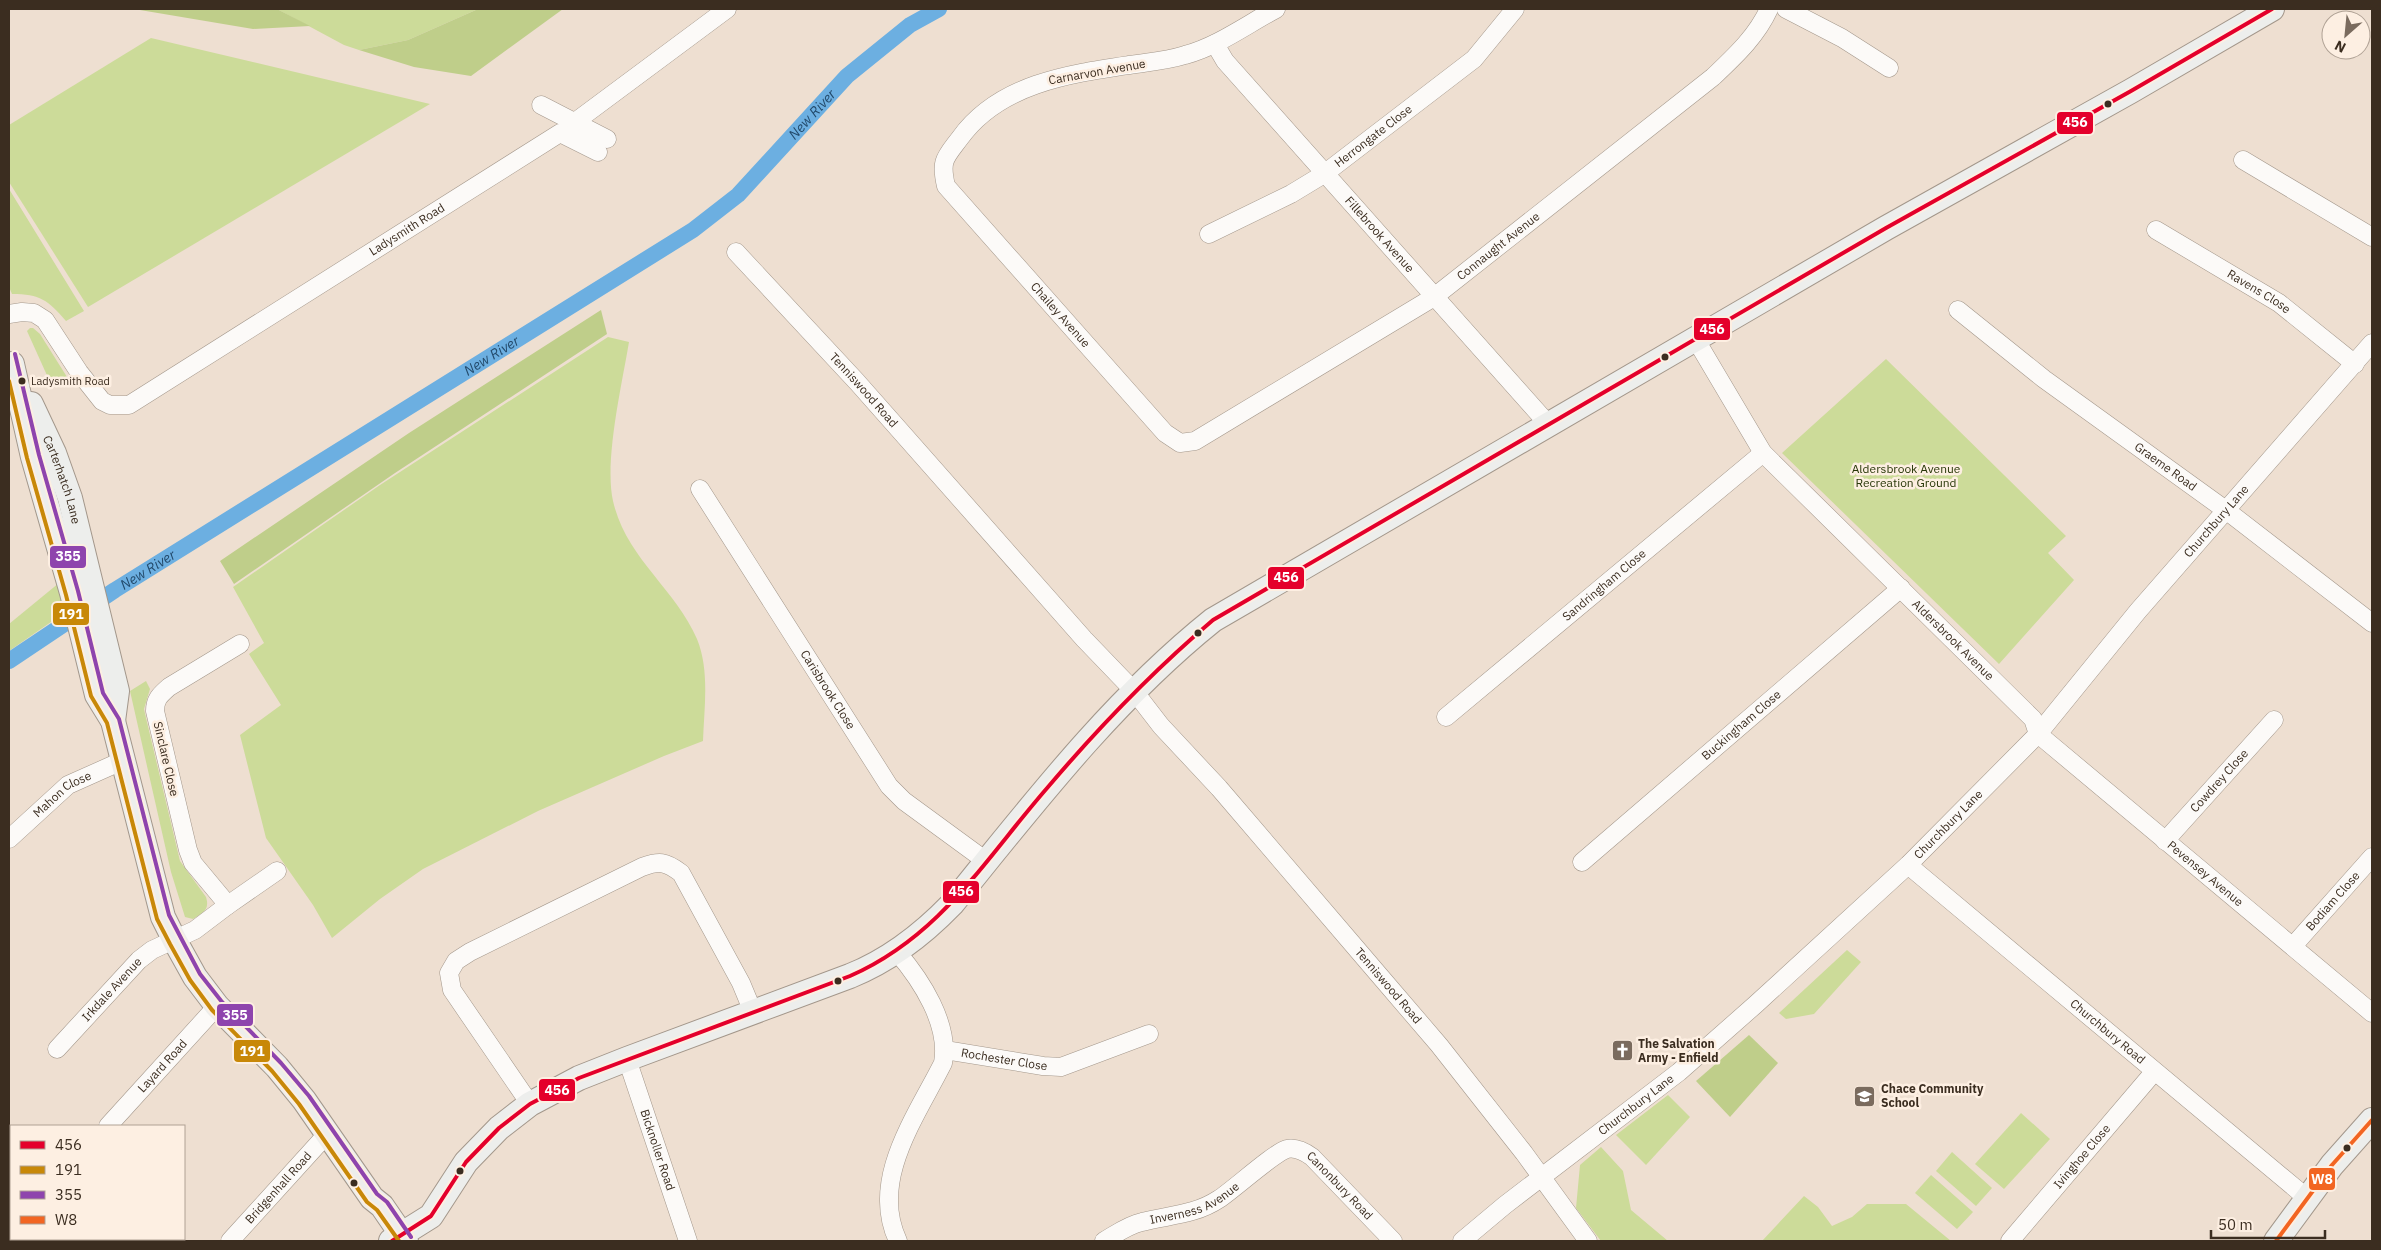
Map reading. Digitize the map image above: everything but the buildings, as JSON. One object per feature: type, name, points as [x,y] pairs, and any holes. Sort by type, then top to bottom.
[{"type":"street","points":[[541,104],[575,122],[728,9]]},
{"type":"street","name":"Carnarvon Avenue","points":[[942,168],[946,157],[966,129],[1016,91],[1077,73],[1165,61],[1215,44],[1276,9]]},
{"type":"street","name":"Herrongate Close","points":[[1209,234],[1291,194],[1324,174],[1474,60],[1515,9]]},
{"type":"street","name":"Connaught Avenue","points":[[1195,442],[1434,297],[1713,77],[1746,46],[1761,25],[1769,9]]},
{"type":"street","points":[[1786,9],[1842,38],[1889,68]]},
{"type":"street","points":[[397,1240],[431,1216],[466,1162],[499,1128],[530,1104],[579,1078],[867,969],[898,952],[928,928],[952,904],[1084,743],[1182,645],[1213,620],[1951,191],[2130,92],[2272,9]]},
{"type":"street","name":"Fillebrook Avenue","points":[[1215,44],[1224,61],[1548,424]]},
{"type":"street","name":"Ladysmith Road","points":[[9,314],[34,313],[45,320],[79,372],[102,401],[110,405],[129,404],[560,133],[603,146],[575,122]]},
{"type":"street","points":[[2242,160],[2372,237]]},
{"type":"street","name":"Chailey Avenue","points":[[942,168],[946,186],[1165,433],[1180,443],[1195,442]]},
{"type":"street","name":"Ravens Close","points":[[2156,230],[2278,303],[2355,364]]},
{"type":"street","name":"Tenniswood Road","points":[[736,252],[857,382],[1084,639],[1134,691],[1167,732],[1218,788],[1440,1045],[1524,1153],[1540,1178],[1588,1241]]},
{"type":"street","name":"Graeme Road","points":[[1958,310],[2099,421],[2227,511],[2372,623]]},
{"type":"street","name":"Aldersbrook Avenue","points":[[1696,340],[1763,453],[2032,719],[2038,734]]},
{"type":"street","name":"Churchbury Lane","points":[[1462,1241],[1540,1178],[1679,1072],[1756,1005],[1908,865],[2038,734],[2138,611],[2372,343]]},
{"type":"street","name":"Carterhatch Lane","points":[[11,359],[33,457],[82,590],[93,633],[97,695],[114,720],[163,917],[194,977],[217,1006],[277,1067],[328,1133],[372,1198],[382,1206],[397,1240]]},
{"type":"street","name":"Sandringham Close","points":[[1446,717],[1763,453]]},
{"type":"street","name":"Carisbrook Close","points":[[700,489],[889,786],[904,801],[986,862]]},
{"type":"street","name":"Buckingham Close","points":[[1582,862],[1901,588]]},
{"type":"street","name":"Sinclare Close","points":[[228,905],[193,863],[188,850],[155,711],[155,703],[160,694],[169,687],[240,644]]},
{"type":"street","name":"Cowdrey Close","points":[[2165,841],[2274,720]]},
{"type":"street","name":"Pevensey Avenue","points":[[2038,734],[2372,1013]]},
{"type":"street","name":"Mahon Close","points":[[9,839],[68,785],[124,760]]},
{"type":"street","name":"Bodiam Close","points":[[2292,946],[2372,857]]},
{"type":"street","points":[[530,1104],[452,990],[449,973],[456,961],[470,952],[642,867],[658,862],[672,867],[681,873],[740,983],[753,1012]]},
{"type":"street","name":"Churchbury Road","points":[[1908,865],[2307,1198]]},
{"type":"street","points":[[175,941],[195,930],[276,872]]},
{"type":"street","name":"Irkdale Avenue","points":[[57,1049],[139,960],[152,950],[175,941]]},
{"type":"street","points":[[898,952],[918,976],[930,997],[945,1050],[942,1063],[895,1157],[888,1199],[892,1228],[898,1241]]},
{"type":"street","name":"Layard Road","points":[[109,1125],[217,1006]]},
{"type":"street","name":"Rochester Close","points":[[945,1050],[1043,1066],[1061,1067],[1148,1034]]},
{"type":"street","name":"Bicknoller Road","points":[[627,1059],[688,1241]]},
{"type":"street","name":"Ivinghoe Close","points":[[2010,1241],[2154,1072]]},
{"type":"street","points":[[2276,1241],[2332,1165],[2372,1120]]},
{"type":"street","name":"Bridgenhall Road","points":[[230,1241],[328,1133]]},
{"type":"street","name":"Canonbury Road","points":[[1278,1154],[1286,1149],[1295,1149],[1312,1157],[1393,1241]]},
{"type":"street","name":"Inverness Avenue","points":[[1104,1241],[1118,1232],[1141,1222],[1178,1216],[1217,1201],[1278,1154]]},
{"type":"green space","points":[[134,9],[277,9],[310,26],[253,29]]},
{"type":"green space","points":[[277,9],[478,9],[408,40],[359,50],[344,45]]},
{"type":"green space","points":[[478,9],[563,9],[471,76],[414,67],[359,50],[408,40]]},
{"type":"green space","points":[[151,38],[430,104],[88,307],[9,182],[9,125]]},
{"type":"green space","points":[[9,189],[84,311],[66,321],[48,303],[37,297],[12,294],[9,287]]},
{"type":"green space","points":[[601,310],[607,334],[395,473],[234,584],[220,561],[409,433]]},
{"type":"green space","points":[[33,328],[40,334],[67,377],[50,382],[27,331]]},
{"type":"green space","points":[[608,337],[629,342],[612,444],[611,484],[613,501],[619,521],[639,556],[688,621],[697,639],[704,664],[705,677],[703,741],[538,811],[423,869],[380,899],[332,938],[313,905],[266,838],[240,735],[281,705],[249,654],[264,643],[233,587],[380,485]]},
{"type":"green space","name":"Aldersbrook Avenue Recreation Ground","points":[[1886,359],[2066,536],[2048,553],[2074,580],[1999,664],[1782,453]]},
{"type":"green space","points":[[59,583],[64,613],[9,651],[9,624]]},
{"type":"green space","points":[[146,681],[150,689],[144,709],[180,861],[207,901],[205,911],[193,919],[185,917],[171,872],[130,691]]},
{"type":"green space","points":[[1847,950],[1861,962],[1814,1014],[1786,1019],[1779,1013]]},
{"type":"green space","points":[[1749,1035],[1778,1063],[1730,1117],[1696,1081]]},
{"type":"green space","points":[[1668,1095],[1690,1117],[1646,1165],[1616,1135]]},
{"type":"green space","points":[[2021,1113],[2050,1139],[2004,1189],[1975,1164]]},
{"type":"green space","points":[[1601,1147],[1623,1171],[1631,1210],[1668,1241],[1601,1241],[1576,1208],[1580,1165]]},
{"type":"green space","points":[[1952,1152],[1992,1188],[1976,1206],[1936,1171]]},
{"type":"green space","points":[[1931,1175],[1973,1212],[1957,1229],[1915,1193]]},
{"type":"green space","points":[[1804,1196],[1818,1207],[1832,1226],[1852,1217],[1867,1204],[1906,1204],[1951,1241],[1762,1241]]},
{"type":"waterway","name":"New River","points":[[9,661],[115,590],[693,230],[738,195],[847,76],[910,25],[939,9]]},
{"type":"transit line","name":"456","points":[[392,1241],[431,1216],[466,1162],[499,1128],[530,1104],[579,1078],[850,976],[882,959],[910,940],[936,918],[959,894],[1048,787],[1107,721],[1148,679],[1213,620],[1886,228],[2131,91],[2272,9]]},
{"type":"transit line","name":"355","points":[[15,354],[39,455],[78,591],[103,693],[119,719],[169,915],[200,974],[222,1002],[281,1063],[309,1096],[377,1194],[387,1202],[411,1237]]},
{"type":"transit line","name":"191","points":[[9,381],[27,458],[66,595],[91,696],[107,723],[157,919],[190,980],[212,1010],[272,1071],[299,1104],[367,1202],[377,1210],[399,1241]]},
{"type":"transit line","name":"W8","points":[[2276,1241],[2332,1165],[2372,1120]]},
{"type":"place","name":"Ladysmith Road","points":[[22,381]]},
{"type":"place","name":"The Salvation Army - Enfield","points":[[1622,1051]]},
{"type":"place","name":"Chace Community School","points":[[1865,1096]]}]
